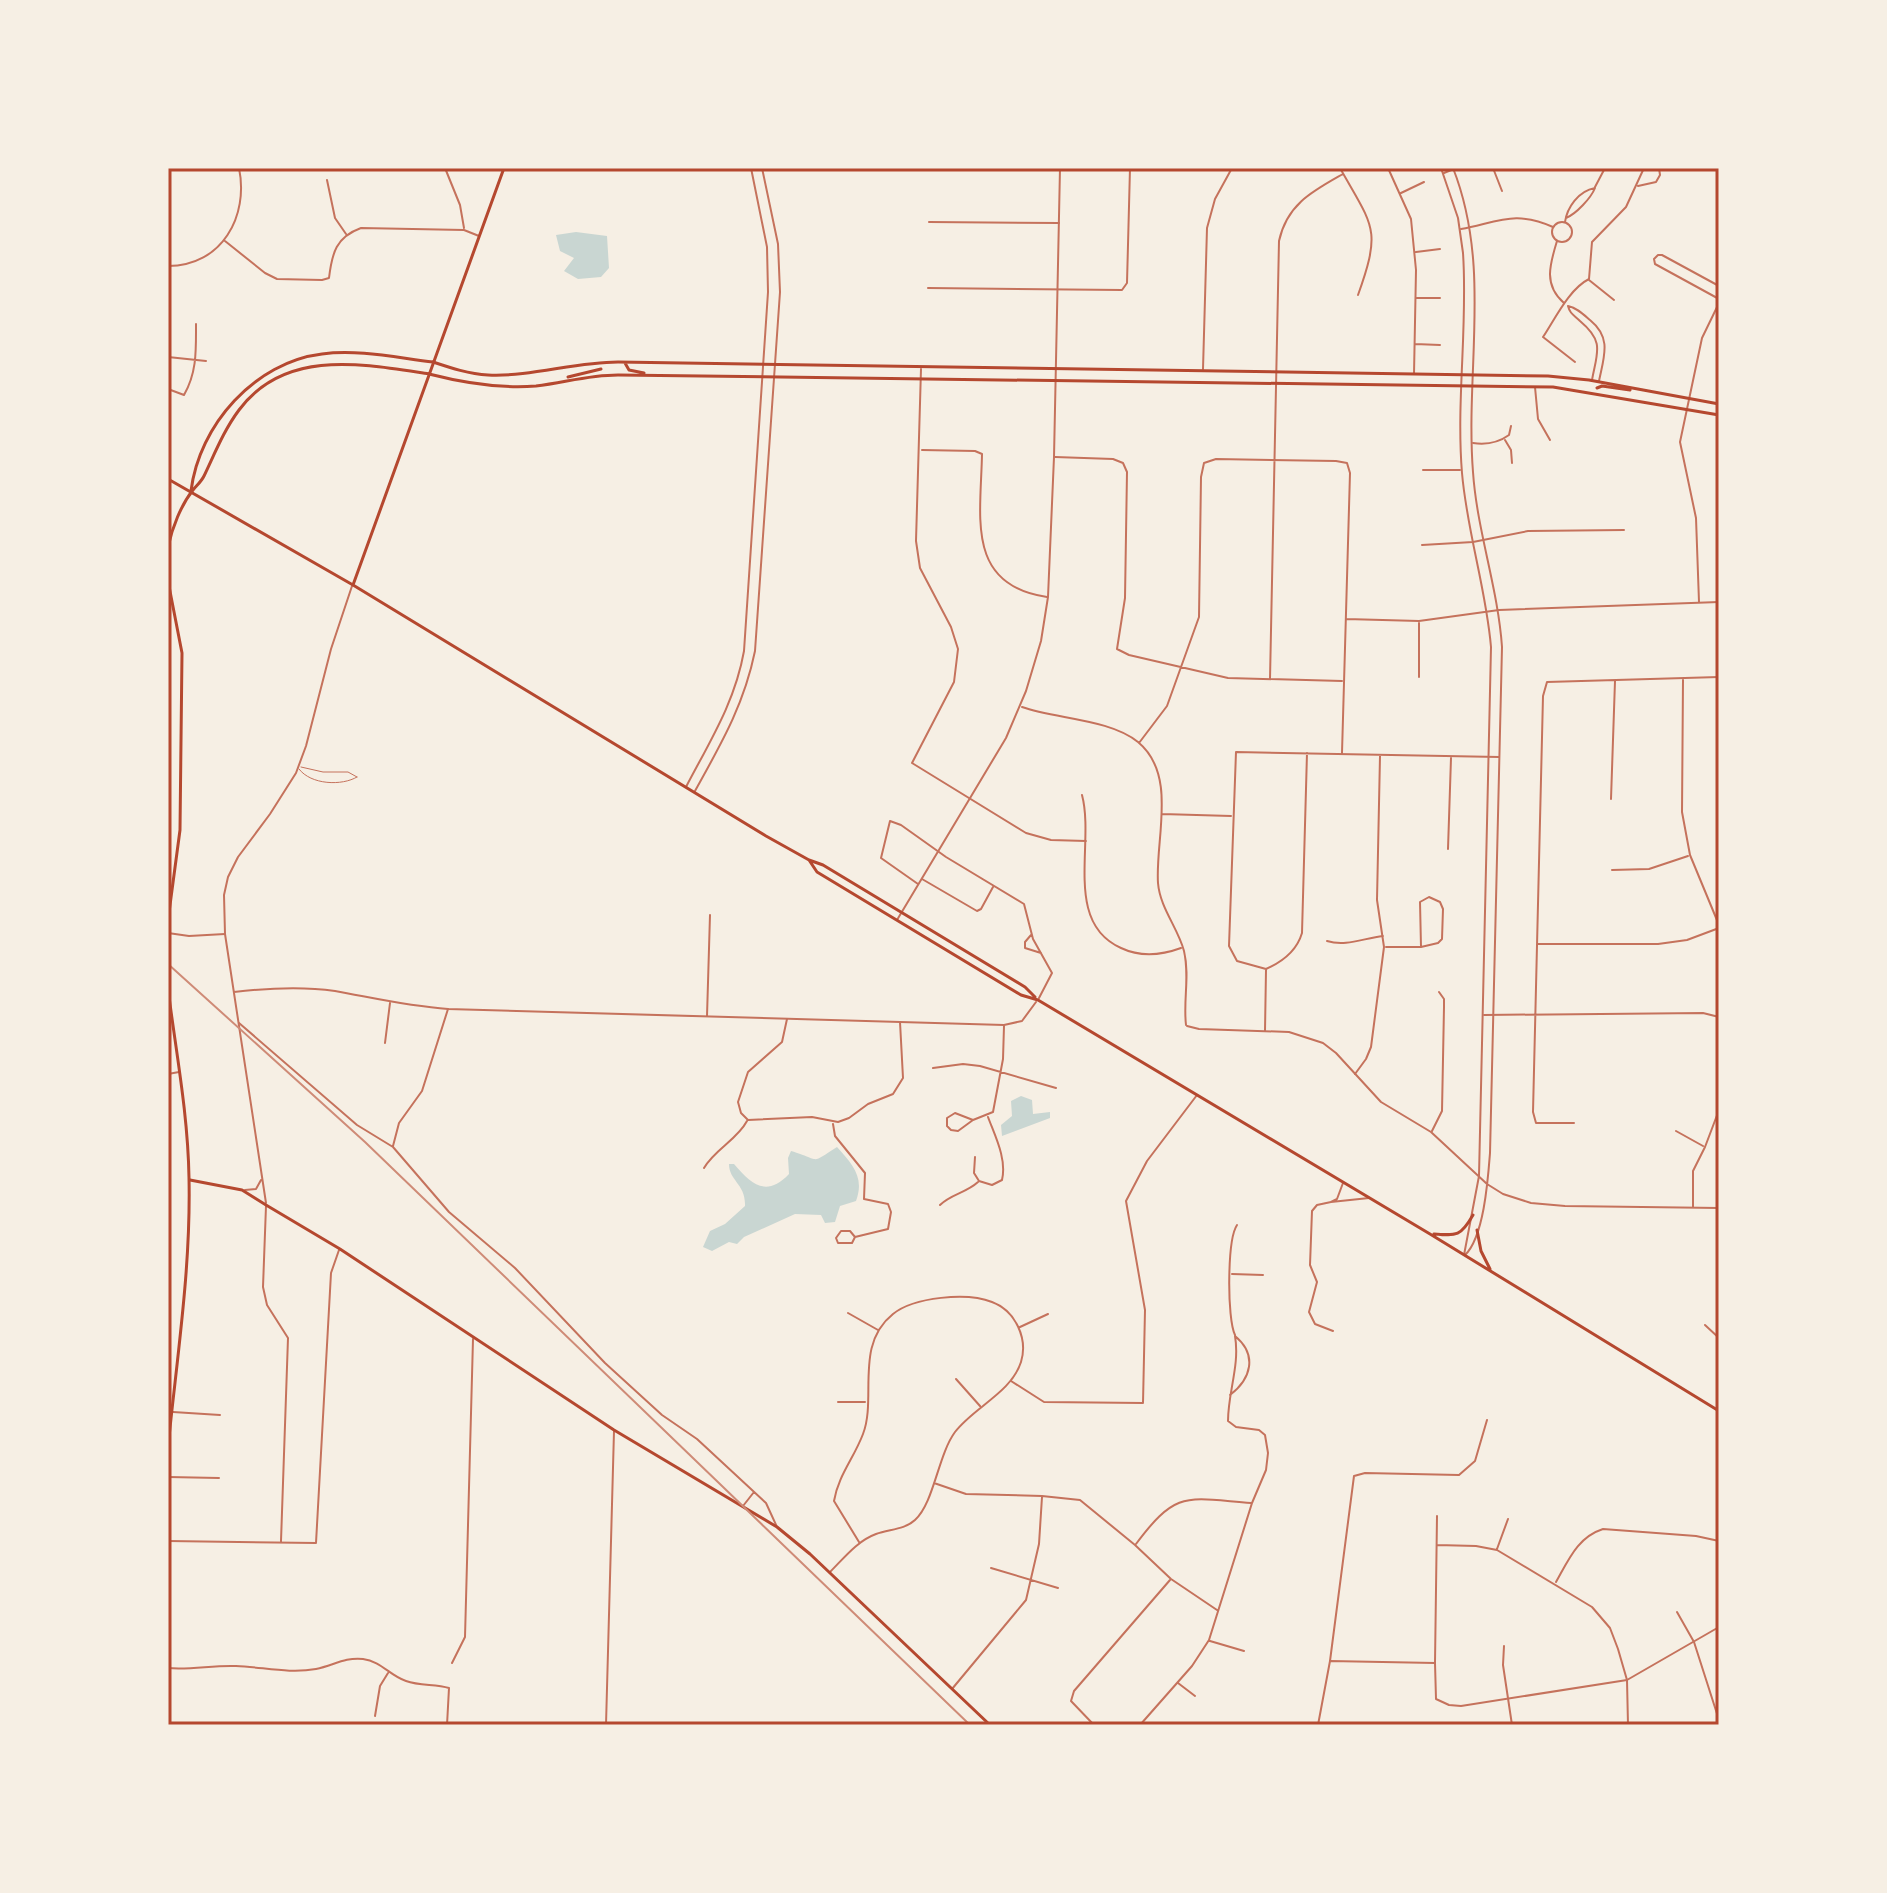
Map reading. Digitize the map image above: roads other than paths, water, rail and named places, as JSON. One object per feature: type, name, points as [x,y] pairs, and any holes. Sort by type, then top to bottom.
[{"type":"main road","points":[[353,585],[504,168]]},
{"type":"main road","points":[[168,547],[191,491],[193,476],[226,409],[266,374],[324,353],[433,362],[470,373],[513,375],[601,362],[1548,376],[1719,404]]},
{"type":"main road","points":[[601,362],[601,375]]},
{"type":"main road","points":[[191,491],[202,481],[221,438],[240,408],[282,377],[296,370],[329,363],[429,374],[462,383],[495,386],[538,386],[601,375],[1535,386],[1596,390],[1719,415]]},
{"type":"main road","points":[[625,363],[629,370],[655,375]]},
{"type":"main road","points":[[673,363],[673,375]]},
{"type":"main road","points":[[561,380],[580,372],[601,369]]},
{"type":"main road","points":[[1596,390],[1599,382]]},
{"type":"main road","points":[[1596,390],[1602,386],[1642,390]]},
{"type":"main road","points":[[168,479],[353,585],[809,860],[902,911],[1025,987],[1038,1000],[1719,1411]]},
{"type":"main road","points":[[168,581],[182,653],[180,830],[168,920]]},
{"type":"main road","points":[[809,860],[817,872],[1021,995],[1038,1000]]},
{"type":"main road","points":[[168,989],[187,1126],[189,1180],[185,1282],[168,1447]]},
{"type":"main road","points":[[189,1180],[242,1190],[340,1249],[614,1430],[777,1527],[990,1725]]},
{"type":"main road","points":[[1430,1234],[1461,1233],[1473,1215]]},
{"type":"main road","points":[[1477,1230],[1481,1251],[1492,1272]]},
{"type":"street","points":[[168,266],[193,262],[225,241],[242,198],[239,168]]},
{"type":"street","points":[[445,168],[460,205],[464,230]]},
{"type":"street","points":[[686,787],[739,681],[745,640],[768,292],[767,247],[751,168]]},
{"type":"street","points":[[694,792],[739,709],[749,682],[755,651],[780,292],[778,247],[762,168]]},
{"type":"street","points":[[897,920],[1006,738],[1021,706],[1037,658],[1048,597],[1060,168]]},
{"type":"street","points":[[928,288],[1122,290],[1127,283],[1130,168]]},
{"type":"street","points":[[1203,382],[1207,228],[1215,199],[1232,168]]},
{"type":"street","points":[[1340,168],[1366,211],[1372,237],[1372,253],[1358,295]]},
{"type":"street","points":[[1388,168],[1411,219],[1416,298],[1414,374]]},
{"type":"street","points":[[1441,168],[1460,230],[1464,265],[1462,470],[1488,611],[1491,647],[1479,1176],[1464,1256]]},
{"type":"street","points":[[1444,173],[1454,168],[1471,228],[1475,267],[1472,471],[1499,610],[1502,647],[1487,1184],[1470,1252],[1464,1256]]},
{"type":"street","points":[[1493,168],[1502,191]]},
{"type":"street","points":[[1595,188],[1588,189],[1565,212],[1566,220],[1571,226],[1571,236],[1563,242],[1557,241],[1552,236],[1553,227],[1558,222],[1566,220],[1572,216],[1592,194],[1595,188],[1605,168]]},
{"type":"street","points":[[1589,279],[1592,242],[1626,207],[1644,168]]},
{"type":"street","points":[[1637,186],[1656,182],[1660,175],[1659,168]]},
{"type":"street","points":[[1270,679],[1279,241],[1282,226],[1294,206],[1310,192],[1343,174]]},
{"type":"street","points":[[327,180],[335,218],[346,234]]},
{"type":"street","points":[[1400,193],[1424,182]]},
{"type":"street","points":[[1572,203],[1577,208]]},
{"type":"street","points":[[1460,230],[1516,217],[1534,219],[1553,227]]},
{"type":"street","points":[[929,222],[1059,223]]},
{"type":"street","points":[[225,241],[277,279],[322,280],[329,278],[333,251],[346,234],[361,228],[464,230],[480,237]]},
{"type":"street","points":[[1557,241],[1549,268],[1550,279],[1555,294],[1602,333],[1604,354],[1599,382]]},
{"type":"street","points":[[1414,252],[1440,249]]},
{"type":"street","points":[[1699,603],[1696,518],[1680,442],[1702,338],[1719,301],[1655,264],[1654,259],[1662,255],[1719,286]]},
{"type":"street","points":[[1589,279],[1614,300]]},
{"type":"street","points":[[1575,362],[1543,337],[1583,281],[1589,279]]},
{"type":"street","points":[[1416,298],[1440,298]]},
{"type":"street","points":[[1566,305],[1569,312],[1592,331],[1598,341],[1591,381]]},
{"type":"street","points":[[168,389],[184,395],[196,368],[196,324]]},
{"type":"street","points":[[1414,344],[1440,345]]},
{"type":"street","points":[[168,357],[206,361]]},
{"type":"street","points":[[921,369],[916,541],[920,568],[951,627],[958,649],[954,682],[912,763],[1034,836],[1057,841],[1086,841]]},
{"type":"street","points":[[1535,386],[1538,419],[1550,440]]},
{"type":"street","points":[[1473,443],[1493,443],[1505,439],[1511,426]]},
{"type":"street","points":[[1505,439],[1511,450],[1512,463]]},
{"type":"street","points":[[920,450],[975,451],[982,454],[981,540],[986,557],[997,575],[1010,586],[1048,597]]},
{"type":"street","points":[[1054,457],[1113,459],[1123,463],[1127,472],[1125,598],[1117,649],[1129,655],[1228,678],[1345,681]]},
{"type":"street","points":[[1139,743],[1167,706],[1199,617],[1201,477],[1204,463],[1216,459],[1347,463],[1350,473],[1342,753]]},
{"type":"street","points":[[1423,470],[1462,470]]},
{"type":"street","points":[[1422,545],[1473,542],[1528,531],[1624,530]]},
{"type":"street","points":[[281,1543],[288,1338],[267,1305],[263,1287],[266,1205],[225,934],[224,895],[231,870],[298,767],[331,649],[353,585]]},
{"type":"street","points":[[1345,619],[1419,621],[1499,610],[1719,602]]},
{"type":"street","points":[[1419,621],[1419,677]]},
{"type":"street","points":[[1574,1123],[1536,1123],[1533,1112],[1543,696],[1547,682],[1719,677]]},
{"type":"street","points":[[1536,944],[1658,944],[1687,940],[1719,926],[1690,855],[1682,812],[1683,678]]},
{"type":"street","points":[[1611,799],[1615,679]]},
{"type":"street","points":[[1021,706],[1116,730],[1139,743],[1152,758],[1158,772],[1161,814],[1158,884],[1163,904],[1183,947],[1187,966],[1187,1026],[1298,1033],[1315,1038],[1336,1053],[1381,1102],[1431,1132],[1487,1184],[1503,1194],[1531,1203],[1719,1208]]},
{"type":"street","points":[[1307,752],[1302,933],[1299,943],[1286,957],[1266,969],[1237,961],[1229,946],[1236,752],[1307,752],[1499,757]]},
{"type":"street","points":[[1355,1074],[1371,1047],[1384,947],[1377,900],[1380,755]]},
{"type":"street","points":[[1448,849],[1451,757]]},
{"type":"street","points":[[1082,795],[1087,815],[1086,906],[1096,929],[1119,947],[1140,954],[1183,947]]},
{"type":"street","points":[[1161,814],[1233,816]]},
{"type":"street","points":[[234,992],[276,987],[301,988],[448,1009],[1004,1025],[1022,1021],[1053,976],[1032,935],[1024,904],[890,821],[881,858],[919,884]]},
{"type":"street","points":[[1612,870],[1649,869],[1690,855]]},
{"type":"street","points":[[922,879],[977,911],[994,886]]},
{"type":"street","points":[[1384,947],[1421,947],[1434,945],[1442,939],[1443,909],[1440,902],[1433,898],[1420,902],[1421,947]]},
{"type":"street","points":[[707,1016],[710,915]]},
{"type":"street","points":[[168,933],[189,936],[225,934]]},
{"type":"street","points":[[1032,935],[1025,942],[1025,948],[1041,953]]},
{"type":"street","points":[[1327,941],[1341,945],[1362,938],[1384,936]]},
{"type":"street","points":[[1265,1031],[1266,969]]},
{"type":"street","points":[[1431,1132],[1442,1111],[1444,999],[1439,992]]},
{"type":"street","points":[[385,1043],[390,1003]]},
{"type":"street","points":[[393,1147],[399,1123],[422,1091],[448,1009]]},
{"type":"street","points":[[1483,1015],[1703,1013],[1719,1017]]},
{"type":"street","points":[[787,1018],[782,1042],[748,1072],[738,1102],[741,1113],[748,1120],[812,1117],[833,1122],[849,1118],[868,1104],[893,1094],[903,1078],[899,1022]]},
{"type":"street","points":[[238,1022],[357,1125],[393,1147],[449,1212],[515,1268],[605,1363],[754,1491],[766,1503],[777,1527]]},
{"type":"street","points":[[973,1120],[955,1113],[947,1118],[947,1126],[958,1131],[994,1109],[1003,1059],[1004,1025]]},
{"type":"street","points":[[933,1068],[963,1064],[1056,1088]]},
{"type":"street","points":[[168,1074],[180,1072]]},
{"type":"street","points":[[1010,1381],[1044,1402],[1143,1403],[1145,1310],[1126,1201],[1147,1161],[1197,1095]]},
{"type":"street","points":[[1693,1207],[1693,1171],[1719,1110]]},
{"type":"street","points":[[975,1157],[974,1173],[979,1181],[992,1185],[998,1183],[1004,1172],[987,1116]]},
{"type":"street","points":[[704,1168],[714,1152],[739,1132],[748,1120]]},
{"type":"street","points":[[833,1122],[835,1136],[865,1173],[864,1199],[888,1204],[891,1212],[888,1229],[855,1237],[849,1244],[840,1244],[836,1240],[836,1235],[841,1231],[850,1231],[855,1237]]},
{"type":"street","points":[[1676,1131],[1705,1147]]},
{"type":"street","points":[[242,1190],[256,1189],[262,1175]]},
{"type":"street","points":[[940,1205],[948,1197],[970,1189],[979,1181]]},
{"type":"street","points":[[1331,1202],[1337,1199],[1344,1182]]},
{"type":"street","points":[[1333,1331],[1315,1324],[1309,1312],[1317,1282],[1310,1265],[1312,1211],[1317,1205],[1369,1198]]},
{"type":"street","points":[[1140,1725],[1192,1666],[1209,1640],[1252,1503],[1266,1470],[1268,1443],[1259,1430],[1230,1425],[1228,1406],[1236,1370],[1235,1336],[1230,1318],[1232,1232],[1237,1225]]},
{"type":"street","points":[[168,1541],[316,1543],[331,1273],[340,1249]]},
{"type":"street","points":[[1231,1274],[1263,1275]]},
{"type":"street","points":[[829,1573],[859,1542],[912,1523],[922,1513],[956,1431],[1010,1381],[1020,1365],[1024,1346],[1019,1328],[1010,1314],[993,1302],[932,1298],[893,1314],[879,1330],[869,1357],[863,1433],[837,1486],[834,1501],[859,1542]]},
{"type":"street","points":[[848,1313],[879,1330]]},
{"type":"street","points":[[1019,1328],[1048,1314]]},
{"type":"street","points":[[1705,1325],[1719,1338]]},
{"type":"street","points":[[1230,1395],[1244,1384],[1250,1363],[1243,1343],[1235,1336]]},
{"type":"street","points":[[452,1663],[465,1637],[473,1338]]},
{"type":"street","points":[[956,1379],[981,1407]]},
{"type":"street","points":[[838,1402],[866,1402]]},
{"type":"street","points":[[172,1412],[220,1415]]},
{"type":"street","points":[[1318,1725],[1330,1661],[1354,1476],[1365,1473],[1448,1477],[1463,1473],[1475,1461],[1487,1420]]},
{"type":"street","points":[[606,1725],[614,1430]]},
{"type":"street","points":[[168,1477],[219,1478]]},
{"type":"street","points":[[932,1483],[966,1494],[1080,1500],[1171,1579],[1217,1610]]},
{"type":"street","points":[[741,1507],[754,1491]]},
{"type":"street","points":[[952,1689],[1026,1600],[1039,1544],[1042,1496]]},
{"type":"street","points":[[1135,1545],[1167,1507],[1184,1500],[1252,1503]]},
{"type":"street","points":[[1437,1516],[1436,1699],[1449,1705],[1461,1706],[1627,1680],[1719,1627]]},
{"type":"street","points":[[1497,1550],[1508,1519]]},
{"type":"street","points":[[1556,1583],[1580,1542],[1603,1529],[1696,1536],[1719,1541]]},
{"type":"street","points":[[1437,1545],[1497,1550],[1586,1601],[1607,1624],[1616,1643],[1627,1680],[1628,1725]]},
{"type":"street","points":[[991,1568],[1058,1588]]},
{"type":"street","points":[[1094,1725],[1071,1701],[1074,1691],[1171,1579]]},
{"type":"street","points":[[1677,1612],[1694,1642],[1719,1720]]},
{"type":"street","points":[[1209,1640],[1244,1651]]},
{"type":"street","points":[[1504,1646],[1502,1657],[1512,1725]]},
{"type":"street","points":[[168,1668],[189,1670],[232,1666],[287,1671],[317,1669],[341,1659],[377,1662],[408,1682],[449,1688],[447,1725]]},
{"type":"street","points":[[1330,1661],[1435,1663]]},
{"type":"street","points":[[375,1716],[382,1681],[389,1672]]},
{"type":"street","points":[[1177,1682],[1195,1696]]},
{"type":"lane","points":[[306,766],[323,772],[348,772],[357,777],[349,782],[323,781],[303,774],[298,767],[306,766]]},
{"type":"railway","points":[[168,964],[365,1142],[970,1725]]}]
